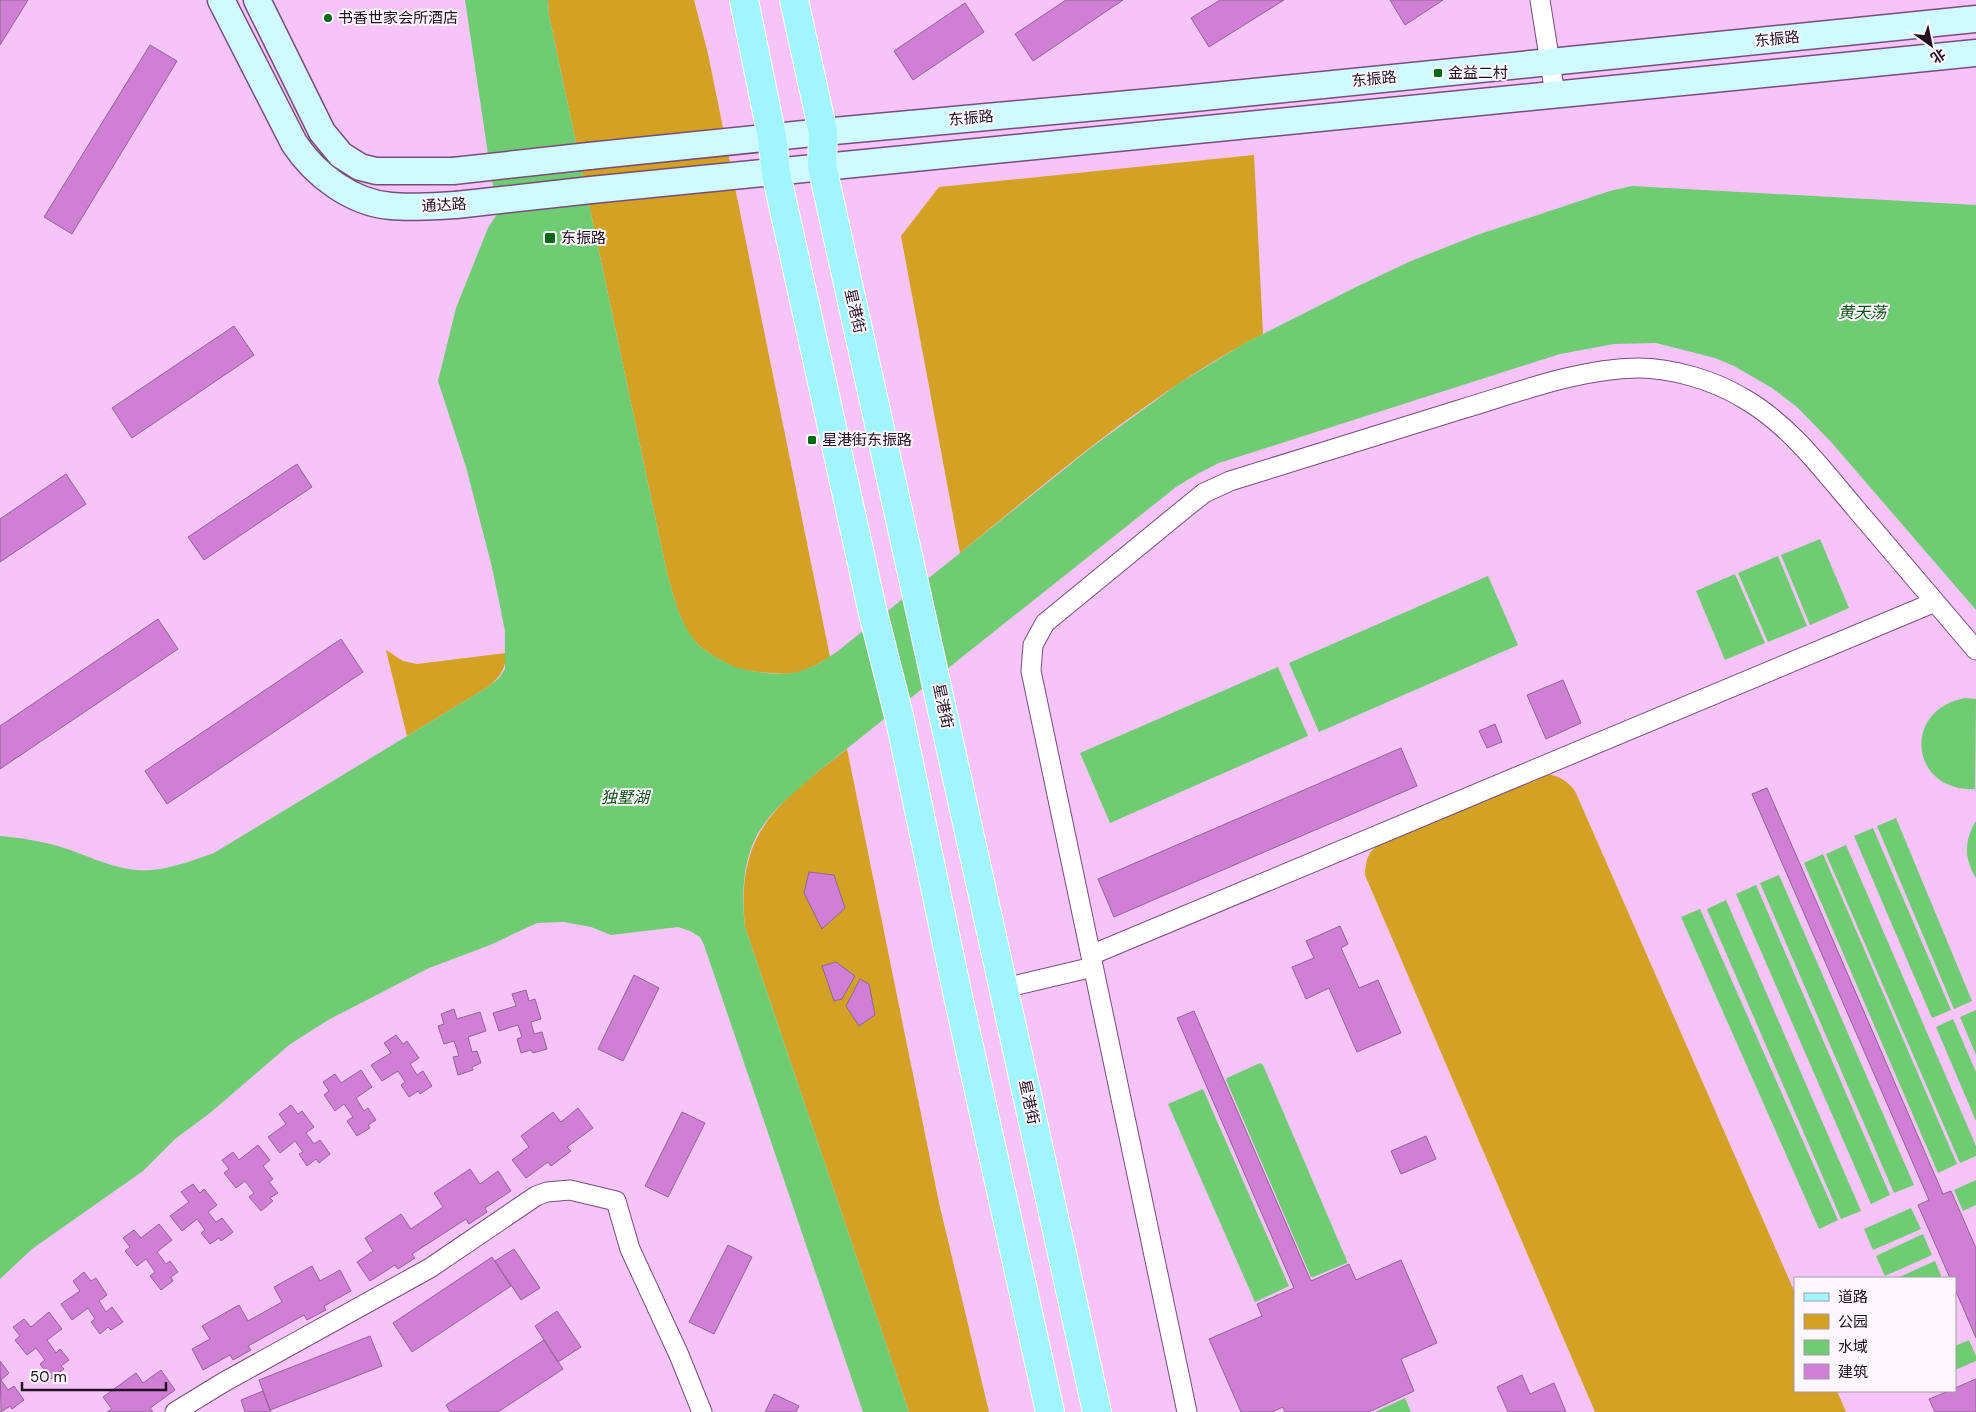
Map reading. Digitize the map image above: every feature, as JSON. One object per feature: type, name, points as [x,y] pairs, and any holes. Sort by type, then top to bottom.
[{"type":"main road","name":"通达路","points":[[221,0],[294,143],[305,158],[330,182],[359,198],[373,203],[398,206],[456,205],[776,173]]},
{"type":"main road","points":[[257,0],[322,132],[341,155],[360,167],[376,171],[453,171],[772,137]]},
{"type":"main road","points":[[744,0],[772,137],[776,173],[872,609],[900,720],[963,1020],[1050,1412]]},
{"type":"main road","name":"星港街","points":[[794,0],[823,132],[822,166],[914,575],[1097,1412]]},
{"type":"main road","name":"东振路","points":[[772,137],[1184,99],[1976,19]]},
{"type":"main road","points":[[776,173],[822,166],[1976,53]]},
{"type":"street","points":[[1540,0],[1555,94]]},
{"type":"street","points":[[1187,1412],[1031,671],[1033,645],[1045,623],[1189,505],[1214,487],[1230,480],[1553,381],[1615,370],[1640,368],[1665,371],[1719,386],[1743,398],[1769,416],[1790,434],[1819,465],[1976,650]]},
{"type":"street","points":[[1004,988],[1092,961],[1935,602]]},
{"type":"street","points":[[175,1412],[224,1382],[430,1268],[481,1235],[527,1201],[547,1192],[570,1190],[616,1201],[630,1249],[679,1355],[702,1412]]},
{"type":"green space","points":[[548,0],[694,0],[708,54],[830,657],[804,670],[789,674],[750,671],[732,666],[698,645],[689,634],[678,609],[667,573],[549,15]]},
{"type":"green space","points":[[1254,155],[1263,334],[1182,381],[1144,408],[1069,464],[960,553],[901,236],[939,187]]},
{"type":"green space","points":[[386,650],[403,661],[417,664],[506,653],[502,672],[488,687],[407,736]]},
{"type":"green space","points":[[847,749],[939,1203],[989,1412],[909,1412],[745,927],[744,894],[747,866],[755,843],[766,822],[801,786]]},
{"type":"green space","points":[[1548,774],[1563,780],[1575,791],[1794,1291],[1794,1392],[1837,1392],[1846,1412],[1595,1412],[1365,875],[1369,856],[1382,842]]},
{"type":"water","points":[[465,0],[548,0],[549,15],[667,573],[681,617],[689,633],[703,648],[726,663],[749,670],[784,674],[797,672],[819,663],[838,651],[1092,447],[1178,384],[1245,343],[1411,261],[1477,235],[1610,191],[1632,186],[1976,205],[1976,610],[1832,443],[1797,407],[1772,388],[1734,366],[1715,358],[1656,343],[1614,344],[1560,354],[1219,463],[1176,487],[815,774],[770,816],[758,834],[748,859],[743,900],[745,927],[909,1412],[863,1412],[704,945],[700,937],[678,927],[611,935],[591,927],[564,922],[537,923],[490,945],[429,968],[328,1020],[289,1045],[210,1113],[175,1139],[143,1171],[32,1249],[0,1279],[0,836],[48,843],[107,864],[129,869],[152,870],[176,866],[214,853],[488,687],[499,678],[505,669],[505,631],[492,567],[466,467],[438,381],[456,308],[488,228],[497,214]]},
{"type":"water","points":[[1820,539],[1849,608],[1810,625],[1781,555]]},
{"type":"water","points":[[1778,556],[1807,626],[1768,642],[1738,573]]},
{"type":"water","points":[[1735,574],[1765,643],[1725,660],[1696,591]]},
{"type":"water","points":[[1488,576],[1518,645],[1319,732],[1289,663]]},
{"type":"water","points":[[1278,667],[1308,736],[1110,823],[1080,753]]},
{"type":"water","points":[[1965,698],[1976,699],[1975,789],[1953,786],[1937,778],[1926,765],[1922,749],[1923,733],[1930,718],[1944,705]]},
{"type":"water","points":[[1896,818],[1972,1001],[1954,1009],[1877,826]]},
{"type":"water","points":[[1976,821],[1976,878],[1969,864],[1967,850],[1969,835]]},
{"type":"water","points":[[1873,828],[1951,1010],[1932,1018],[1854,836]]},
{"type":"water","points":[[1846,845],[1976,1146],[1976,1156],[1960,1163],[1826,854]]},
{"type":"water","points":[[1823,854],[1957,1164],[1938,1173],[1804,863]]},
{"type":"water","points":[[1779,875],[1914,1185],[1894,1193],[1760,883]]},
{"type":"water","points":[[1756,885],[1890,1195],[1871,1204],[1736,894]]},
{"type":"water","points":[[1726,900],[1861,1211],[1841,1219],[1707,909]]},
{"type":"water","points":[[1700,909],[1838,1220],[1819,1229],[1681,917]]},
{"type":"water","points":[[1976,1010],[1976,1055],[1960,1017]]},
{"type":"water","points":[[1953,1019],[1976,1072],[1976,1121],[1936,1027]]},
{"type":"water","points":[[1260,1063],[1263,1065],[1347,1261],[1347,1263],[1313,1277],[1311,1277],[1226,1080]]},
{"type":"water","points":[[1203,1089],[1289,1286],[1255,1302],[1168,1104]]},
{"type":"water","points":[[1976,1180],[1976,1205],[1963,1211],[1954,1190]]},
{"type":"water","points":[[1911,1208],[1921,1229],[1873,1250],[1864,1229]]},
{"type":"water","points":[[1923,1234],[1932,1255],[1885,1276],[1876,1256]]},
{"type":"water","points":[[1935,1261],[1942,1277],[1899,1277]]},
{"type":"water","points":[[1969,1340],[1976,1356],[1976,1361],[1956,1370],[1956,1346]]},
{"type":"water","points":[[1405,1398],[1411,1412],[1375,1412]]},
{"type":"building","points":[[0,0],[28,0],[0,45]]},
{"type":"building","points":[[1066,0],[1123,0],[1033,61],[1015,34]]},
{"type":"building","points":[[1220,0],[1284,0],[1209,47],[1191,18]]},
{"type":"building","points":[[1390,0],[1443,0],[1405,25]]},
{"type":"building","points":[[965,3],[984,32],[913,80],[894,51]]},
{"type":"building","points":[[150,45],[177,61],[72,234],[44,217]]},
{"type":"building","points":[[234,326],[254,355],[132,438],[112,408]]},
{"type":"building","points":[[297,464],[312,487],[204,560],[188,537]]},
{"type":"building","points":[[66,474],[86,504],[0,562],[0,519]]},
{"type":"building","points":[[158,619],[178,649],[0,769],[0,726]]},
{"type":"building","points":[[341,639],[363,672],[167,804],[145,771]]},
{"type":"building","points":[[1563,680],[1581,723],[1546,739],[1527,695]]},
{"type":"building","points":[[1495,724],[1502,742],[1487,748],[1479,731]]},
{"type":"building","points":[[1401,748],[1417,786],[1114,917],[1098,879]]},
{"type":"building","points":[[1767,788],[1943,1194],[1951,1191],[1976,1248],[1976,1338],[1956,1291],[1956,1277],[1950,1277],[1918,1205],[1929,1200],[1752,794]]},
{"type":"building","points":[[809,872],[834,875],[845,908],[822,929],[804,893]]},
{"type":"building","points":[[1340,926],[1348,944],[1341,948],[1359,988],[1378,980],[1401,1033],[1357,1052],[1329,988],[1306,999],[1292,967],[1314,958],[1306,941]]},
{"type":"building","points":[[836,962],[855,976],[842,999],[834,1001],[822,966]]},
{"type":"building","points":[[634,975],[659,988],[623,1061],[598,1049]]},
{"type":"building","points":[[860,979],[869,984],[875,1015],[859,1026],[846,1006]]},
{"type":"building","points":[[526,990],[529,1001],[535,999],[541,1019],[531,1022],[534,1034],[542,1032],[547,1049],[533,1053],[531,1050],[521,1053],[517,1039],[522,1037],[518,1025],[499,1031],[493,1013],[516,1006],[512,994]]},
{"type":"building","points":[[454,1009],[457,1019],[480,1012],[486,1031],[468,1037],[472,1052],[477,1051],[481,1063],[472,1067],[473,1070],[458,1075],[453,1057],[459,1056],[454,1041],[444,1044],[438,1026],[444,1024],[441,1014]]},
{"type":"building","points":[[1194,1011],[1311,1281],[1349,1264],[1356,1280],[1401,1260],[1437,1343],[1401,1359],[1414,1391],[1369,1412],[1285,1412],[1283,1407],[1272,1412],[1241,1412],[1209,1339],[1262,1316],[1257,1304],[1294,1288],[1177,1018]]},
{"type":"building","points":[[396,1035],[403,1044],[407,1041],[419,1058],[410,1064],[417,1075],[423,1071],[432,1086],[420,1094],[418,1091],[409,1097],[401,1085],[405,1082],[398,1071],[382,1081],[371,1065],[391,1053],[384,1043]]},
{"type":"building","points":[[361,1070],[372,1087],[356,1098],[364,1111],[368,1108],[376,1120],[368,1125],[370,1128],[357,1136],[347,1121],[353,1117],[344,1104],[335,1111],[324,1095],[329,1091],[323,1082],[335,1074],[341,1083]]},
{"type":"building","points":[[291,1105],[298,1114],[302,1111],[314,1127],[306,1133],[314,1144],[320,1140],[330,1154],[319,1163],[316,1159],[307,1166],[299,1154],[303,1152],[295,1141],[280,1153],[268,1137],[286,1124],[279,1114]]},
{"type":"building","points":[[578,1108],[593,1128],[567,1147],[571,1151],[551,1166],[548,1162],[526,1178],[512,1160],[529,1147],[521,1136],[553,1112],[561,1122]]},
{"type":"building","points":[[682,1112],[705,1123],[668,1197],[645,1186]]},
{"type":"building","points":[[1426,1136],[1436,1159],[1401,1174],[1391,1151]]},
{"type":"building","points":[[258,1145],[270,1160],[263,1166],[273,1179],[269,1182],[278,1193],[270,1198],[273,1201],[261,1211],[249,1197],[254,1193],[245,1181],[236,1188],[224,1173],[229,1169],[222,1160],[233,1152],[239,1160]]},
{"type":"building","points":[[470,1169],[480,1184],[498,1171],[511,1191],[485,1208],[487,1212],[469,1224],[466,1219],[412,1254],[415,1258],[398,1269],[395,1265],[370,1281],[357,1262],[373,1251],[365,1238],[401,1214],[411,1229],[443,1207],[434,1193]]},
{"type":"building","points":[[193,1184],[200,1193],[204,1189],[217,1205],[208,1212],[216,1222],[222,1218],[233,1232],[221,1241],[219,1238],[210,1244],[201,1233],[205,1230],[197,1219],[182,1231],[170,1216],[189,1202],[181,1192]]},
{"type":"building","points":[[159,1224],[172,1240],[157,1252],[166,1264],[170,1261],[178,1272],[171,1277],[173,1281],[161,1290],[150,1276],[155,1272],[146,1259],[137,1266],[125,1251],[130,1247],[123,1238],[134,1230],[141,1238]]},
{"type":"building","points":[[728,1245],[752,1257],[714,1334],[689,1322]]},
{"type":"building","points":[[514,1249],[540,1288],[521,1300],[495,1261]]},
{"type":"building","points":[[492,1257],[511,1286],[412,1352],[393,1323]]},
{"type":"building","points":[[312,1266],[320,1281],[340,1270],[351,1291],[324,1306],[326,1310],[307,1320],[304,1315],[248,1346],[251,1350],[233,1360],[230,1355],[203,1370],[192,1349],[210,1339],[202,1326],[239,1305],[248,1321],[282,1302],[274,1287]]},
{"type":"building","points":[[84,1272],[91,1281],[96,1278],[107,1295],[99,1301],[106,1312],[112,1307],[123,1322],[111,1330],[108,1327],[100,1334],[91,1322],[95,1319],[88,1308],[72,1320],[61,1304],[80,1291],[73,1281]]},
{"type":"building","points":[[557,1311],[581,1347],[558,1362],[535,1326]]},
{"type":"building","points":[[49,1312],[62,1329],[47,1340],[56,1353],[60,1349],[69,1360],[61,1366],[64,1369],[51,1379],[40,1364],[45,1360],[36,1348],[27,1355],[15,1340],[20,1336],[13,1327],[24,1319],[31,1327]]},
{"type":"building","points":[[370,1336],[382,1366],[270,1410],[259,1380]]},
{"type":"building","points":[[544,1340],[563,1369],[498,1412],[450,1412],[446,1405]]},
{"type":"building","points":[[0,1361],[9,1373],[1,1380],[8,1390],[14,1386],[24,1400],[12,1409],[10,1406],[1,1412]]},
{"type":"building","points":[[161,1370],[175,1390],[150,1408],[153,1412],[107,1412],[112,1409],[103,1397],[136,1373],[143,1383]]},
{"type":"building","points":[[1522,1375],[1530,1394],[1554,1383],[1566,1412],[1508,1412],[1497,1387]]},
{"type":"building","points":[[1976,1379],[1976,1412],[1935,1412],[1929,1399],[1946,1392],[1956,1392],[1956,1388]]},
{"type":"building","points":[[263,1391],[271,1412],[245,1412],[241,1400]]},
{"type":"building","points":[[774,1394],[799,1406],[796,1412],[765,1412]]},
{"type":"place","name":"书香世家会所酒店","points":[[328,18]]},
{"type":"place","name":"金益二村","points":[[1438,73]]},
{"type":"place","name":"东振路","points":[[550,238]]},
{"type":"place","name":"星港街东振路","points":[[812,440]]},
{"type":"water label","name":"黄天荡","points":[[1862,312]]},
{"type":"water label","name":"独墅湖","points":[[625,797]]}]
